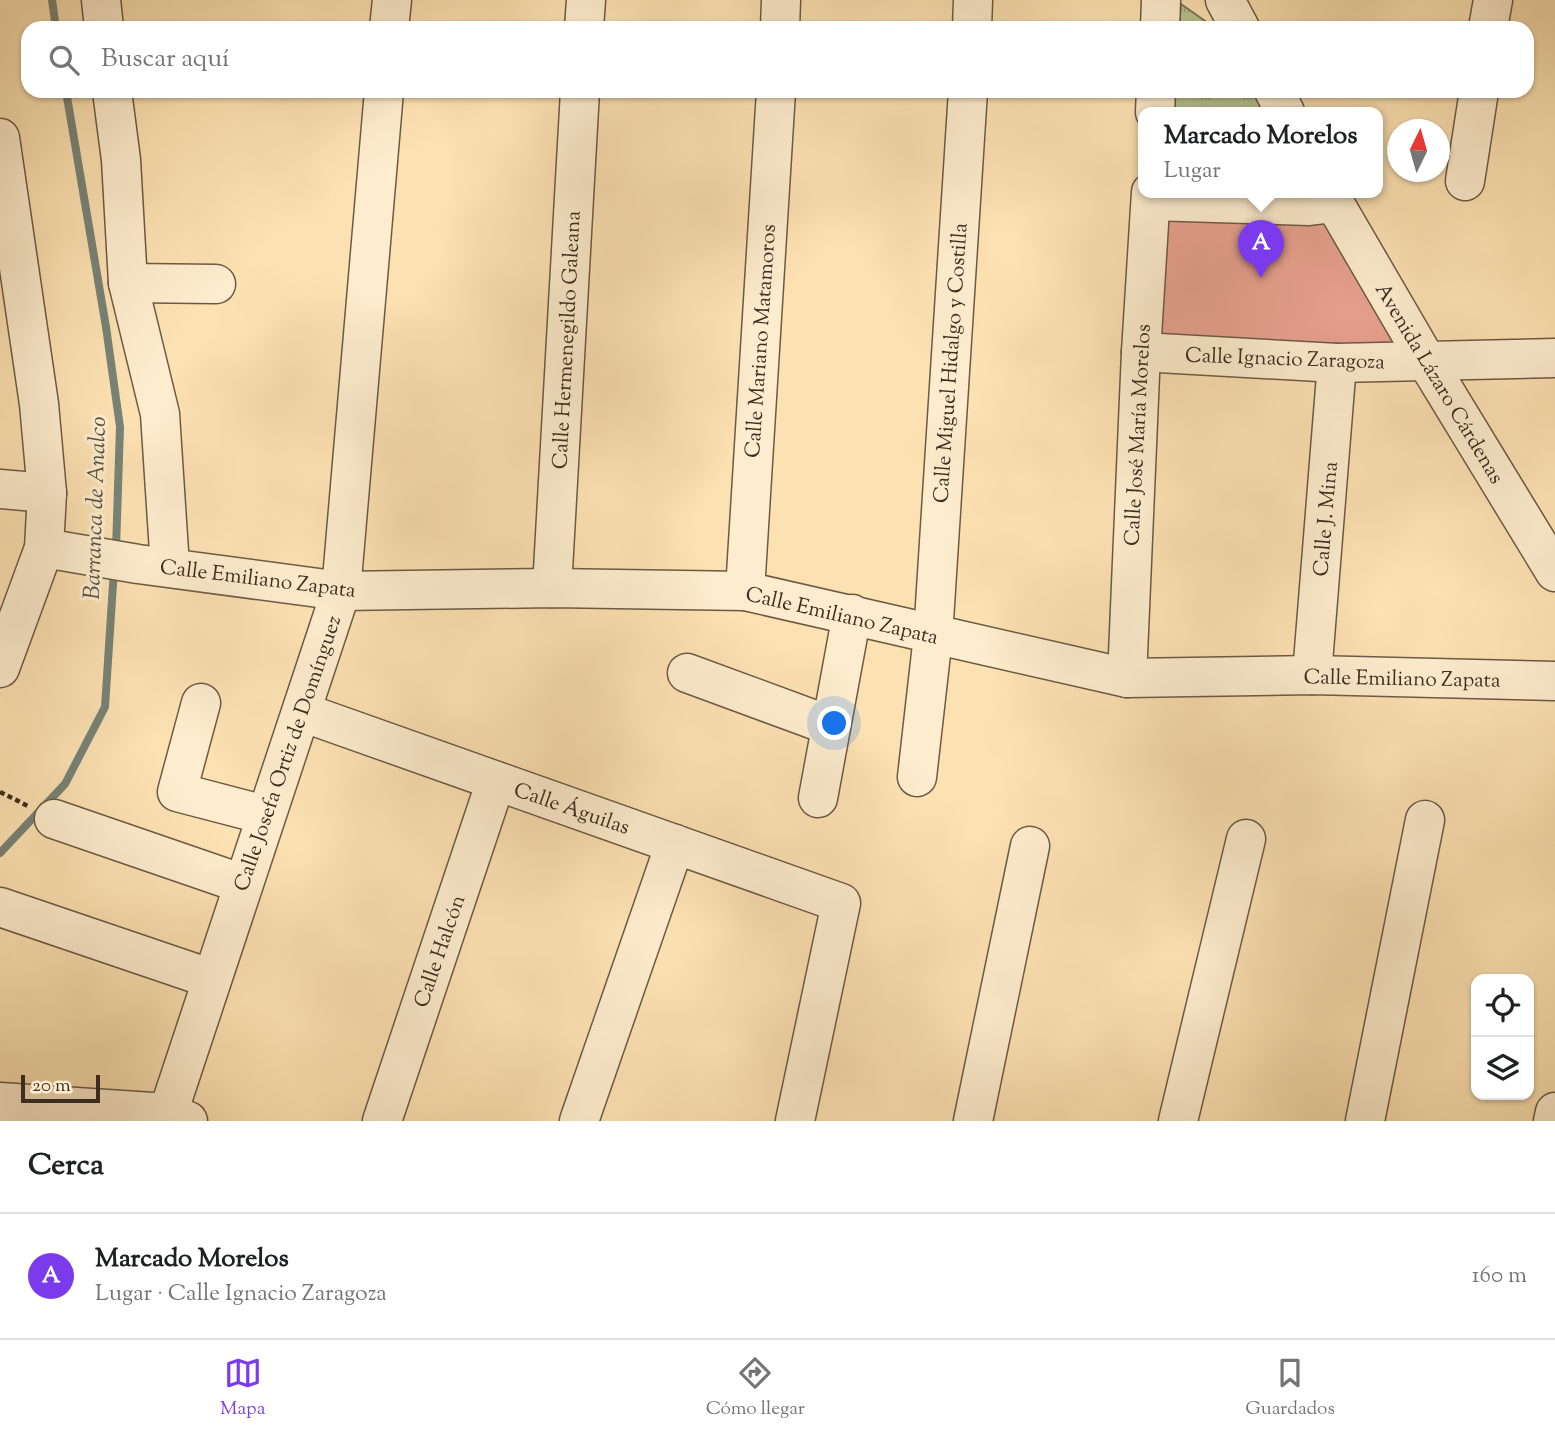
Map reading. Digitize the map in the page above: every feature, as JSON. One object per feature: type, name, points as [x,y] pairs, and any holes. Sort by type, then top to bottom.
[{"type":"street","points":[[100,0],[103,21]]},
{"type":"street","points":[[390,21],[392,0]]},
{"type":"street","points":[[584,21],[586,0]]},
{"type":"street","points":[[780,21],[781,0]]},
{"type":"street","points":[[972,21],[973,0]]},
{"type":"street","points":[[1160,21],[1161,0]]},
{"type":"street","points":[[1225,0],[1236,21]]},
{"type":"street","points":[[1489,21],[1493,0]]},
{"type":"street","points":[[113,98],[121,160],[128,283],[160,414],[154,565]]},
{"type":"street","name":"Calle Josefa Ortiz de Domínguez","points":[[178,1117],[212,979],[341,591],[383,98]]},
{"type":"street","name":"Calle Hermenegildo Galeana","points":[[551,588],[580,98]]},
{"type":"street","name":"Calle Mariano Matamoros","points":[[745,591],[776,98]]},
{"type":"street","name":"Calle Miguel Hidalgo y Costilla","points":[[917,777],[933,636],[968,98]]},
{"type":"street","points":[[1465,181],[1478,98]]},
{"type":"street","points":[[0,138],[13,306],[39,404],[47,494],[44,548],[0,668]]},
{"type":"street","name":"Calle José María Morelos","points":[[1126,678],[1151,198]]},
{"type":"street","points":[[1169,198],[1309,206],[1331,198]]},
{"type":"street","name":"Avenida Lázaro Cárdenas","points":[[1331,198],[1555,572]]},
{"type":"street","points":[[128,283],[216,284]]},
{"type":"street","name":"Calle Ignacio Zaragoza","points":[[1141,352],[1337,363],[1555,358]]},
{"type":"street","name":"Calle J. Mina","points":[[1312,675],[1337,363]]},
{"type":"street","points":[[0,489],[47,494]]},
{"type":"street","name":"Calle Emiliano Zapata","points":[[44,548],[95,558],[341,591],[551,588],[745,591],[1126,678],[1312,675],[1555,681]]},
{"type":"street","points":[[818,798],[852,614]]},
{"type":"street","points":[[687,673],[831,726]]},
{"type":"street","points":[[201,703],[177,792],[265,816]]},
{"type":"street","name":"Calle Águilas","points":[[302,712],[841,903],[795,1121]]},
{"type":"street","name":"Calle Halcón","points":[[382,1121],[496,781]]},
{"type":"street","points":[[54,819],[243,884]]},
{"type":"street","points":[[1365,1121],[1425,820]]},
{"type":"street","points":[[1178,1121],[1246,839]]},
{"type":"street","points":[[579,1121],[675,844]]},
{"type":"street","points":[[973,1121],[1030,846]]},
{"type":"street","points":[[0,906],[212,979]]},
{"type":"street","points":[[0,1102],[178,1117]]},
{"type":"street","points":[[1553,1121],[1555,1112]]},
{"type":"green space","points":[[1181,4],[1205,21],[1180,21]]},
{"type":"green space","points":[[1175,98],[1260,98],[1265,107],[1174,107]]},
{"type":"building","points":[[1167,211],[1334,220],[1397,348],[1154,335]]},
{"type":"waterway","name":"Barranca de Analco","points":[[52,0],[55,21]]},
{"type":"waterway","name":"Barranca de Analco","points":[[67,98],[120,427],[116,549]]},
{"type":"waterway","name":"Barranca de Analco","points":[[0,853],[65,784],[105,707],[114,569]]},
{"type":"place","name":"Marcado Morelos","points":[[1261,278]]}]
